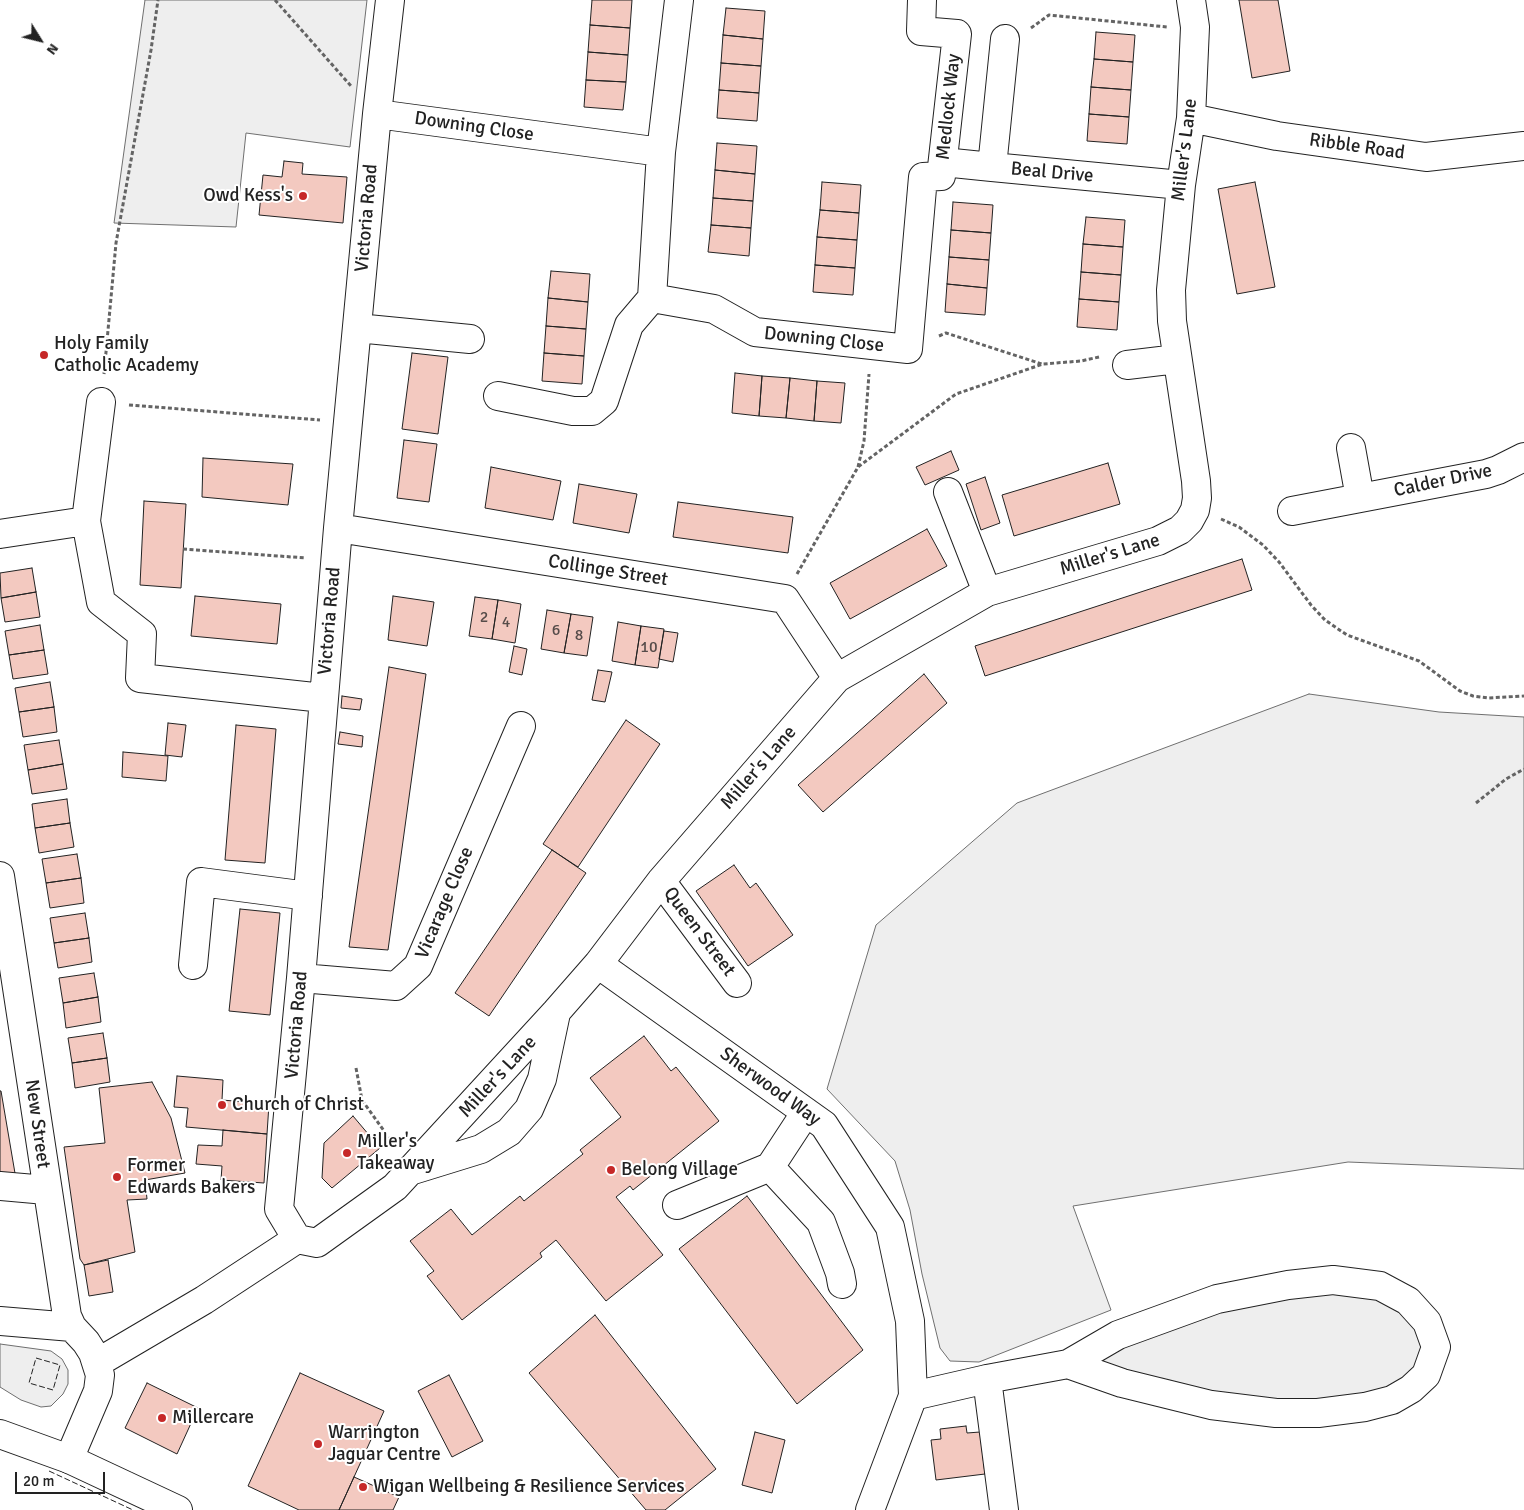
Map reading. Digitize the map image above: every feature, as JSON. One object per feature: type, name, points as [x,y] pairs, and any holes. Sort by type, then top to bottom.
[{"type":"street","name":"Victoria Road","points":[[297,1239],[279,1210],[301,978],[323,698],[356,328],[390,0]]},
{"type":"street","points":[[498,396],[572,412],[592,412],[604,401],[629,325],[652,298],[661,152],[679,0]]},
{"type":"street","name":"Medlock Way","points":[[908,349],[923,177],[941,176],[957,34],[921,31],[922,0]]},
{"type":"street","name":"Miller's Lane","points":[[297,1239],[317,1243],[395,1187],[412,1170],[598,964],[661,881],[837,678],[987,592],[1158,541],[1180,530],[1189,521],[1195,510],[1197,498],[1196,481],[1172,320],[1171,290],[1181,185],[1191,118],[1195,27],[1191,0]]},
{"type":"street","name":"Beal Drive","points":[[1005,39],[992,167],[1181,185]]},
{"type":"street","name":"Downing Close","points":[[377,114],[661,152]]},
{"type":"street","name":"Ribble Road","points":[[1191,118],[1277,136],[1426,157],[1524,146]]},
{"type":"street","points":[[943,162],[992,167]]},
{"type":"street","name":"Downing Close","points":[[652,298],[714,309],[755,332],[908,349]]},
{"type":"street","points":[[356,328],[470,339]]},
{"type":"street","points":[[1127,365],[1178,359]]},
{"type":"street","points":[[101,402],[86,521],[101,602],[142,634],[140,678],[323,698]]},
{"type":"street","points":[[1351,448],[1360,498]]},
{"type":"street","name":"Calder Drive","points":[[1292,511],[1486,474],[1524,457]]},
{"type":"street","points":[[948,492],[987,592]]},
{"type":"street","points":[[0,534],[86,521]]},
{"type":"street","name":"Collinge Street","points":[[338,528],[784,599]]},
{"type":"street","points":[[784,599],[837,678]]},
{"type":"street","name":"Vicarage Close","points":[[301,978],[396,986],[418,966],[521,726]]},
{"type":"street","name":"New Street","points":[[0,876],[46,1190],[67,1316],[72,1327],[86,1342],[98,1363]]},
{"type":"street","name":"Queen Street","points":[[661,881],[738,983]]},
{"type":"street","points":[[193,965],[201,882],[308,896]]},
{"type":"street","name":"Sherwood Way","points":[[598,964],[824,1125],[890,1228],[910,1320],[913,1396],[870,1510]]},
{"type":"street","points":[[412,1170],[481,1149],[509,1132],[529,1109],[542,1079],[556,1012]]},
{"type":"street","points":[[677,1205],[770,1167],[806,1112]]},
{"type":"street","points":[[770,1167],[821,1222],[840,1273],[842,1284]]},
{"type":"street","points":[[0,1186],[46,1190]]},
{"type":"street","points":[[69,1459],[98,1391],[100,1375],[98,1363],[204,1300],[297,1239]]},
{"type":"street","points":[[913,1396],[987,1379],[1068,1364],[1118,1335],[1216,1300],[1288,1285],[1333,1280],[1380,1286],[1408,1300],[1427,1322],[1436,1347],[1426,1375],[1411,1389],[1392,1400],[1365,1407],[1318,1413],[1276,1413],[1211,1405],[1122,1383],[1068,1364]]},
{"type":"street","points":[[0,1321],[72,1327]]},
{"type":"street","points":[[987,1379],[1004,1510]]},
{"type":"street","points":[[0,1434],[69,1459],[178,1510]]},
{"type":"path","points":[[158,0],[151,50],[116,243],[101,402],[348,422]]},
{"type":"path","points":[[274,0],[377,114]]},
{"type":"path","points":[[1005,39],[1015,40],[1049,15],[1176,28],[1195,27]]},
{"type":"path","points":[[908,349],[946,333],[1043,364]]},
{"type":"path","points":[[784,599],[858,468],[864,441],[872,345]]},
{"type":"path","points":[[858,468],[956,394],[1043,364],[1081,361],[1099,357]]},
{"type":"path","points":[[1195,510],[1239,527],[1249,533],[1278,562],[1325,620],[1347,635],[1419,661],[1460,691],[1473,696],[1488,698],[1524,696]]},
{"type":"path","points":[[183,549],[336,560]]},
{"type":"path","points":[[1476,803],[1506,779],[1524,769]]},
{"type":"path","points":[[356,1068],[362,1100],[412,1170]]},
{"type":"shaded area","points":[[145,0],[367,0],[350,147],[246,133],[236,227],[114,223]]},
{"type":"shaded area","points":[[1309,694],[1439,712],[1524,717],[1524,1169],[1348,1162],[1073,1206],[1111,1310],[979,1362],[950,1361],[940,1348],[922,1274],[910,1210],[895,1161],[827,1089],[876,925],[1017,803]]},
{"type":"shaded area","points":[[1316,1292],[1378,1298],[1408,1312],[1424,1349],[1419,1361],[1411,1372],[1399,1382],[1382,1389],[1337,1399],[1279,1400],[1209,1391],[1147,1379],[1097,1361],[1147,1335],[1211,1314]]},
{"type":"shaded area","points":[[0,1344],[51,1351],[62,1359],[68,1370],[68,1384],[63,1394],[51,1406],[41,1407],[21,1400],[0,1387]]},
{"type":"building","points":[[592,0],[632,0],[630,28],[590,25]]},
{"type":"building","points":[[1239,0],[1278,0],[1290,71],[1252,78]]},
{"type":"building","points":[[726,8],[765,11],[763,39],[723,35]]},
{"type":"building","points":[[590,25],[630,28],[628,55],[588,52]]},
{"type":"building","points":[[1096,32],[1135,35],[1133,62],[1094,59]]},
{"type":"building","points":[[723,35],[763,39],[761,66],[721,63]]},
{"type":"building","points":[[588,52],[628,55],[626,82],[586,80]]},
{"type":"building","points":[[1094,59],[1133,62],[1131,90],[1091,87]]},
{"type":"building","points":[[721,63],[761,66],[759,93],[719,90]]},
{"type":"building","points":[[586,80],[626,82],[623,110],[584,107]]},
{"type":"building","points":[[1091,87],[1131,90],[1129,117],[1089,114]]},
{"type":"building","points":[[719,90],[759,93],[757,121],[717,118]]},
{"type":"building","points":[[1089,114],[1129,117],[1127,144],[1087,141]]},
{"type":"building","points":[[717,143],[757,146],[755,174],[715,170]]},
{"type":"building","name":"Owd Kess's","points":[[284,161],[303,163],[302,174],[347,177],[343,223],[259,215],[263,175],[282,177]]},
{"type":"building","points":[[715,170],[755,174],[753,201],[713,198]]},
{"type":"building","points":[[822,182],[861,185],[859,213],[820,210]]},
{"type":"building","points":[[1255,182],[1275,287],[1237,294],[1218,189]]},
{"type":"building","points":[[713,198],[753,201],[751,228],[711,225]]},
{"type":"building","points":[[953,202],[993,205],[991,233],[951,230]]},
{"type":"building","points":[[820,210],[859,213],[857,240],[817,237]]},
{"type":"building","points":[[1086,217],[1125,220],[1123,247],[1083,244]]},
{"type":"building","points":[[711,225],[751,228],[749,256],[708,252]]},
{"type":"building","points":[[951,230],[991,233],[989,260],[949,257]]},
{"type":"building","points":[[817,237],[857,240],[855,268],[815,265]]},
{"type":"building","points":[[1083,244],[1123,247],[1121,275],[1081,272]]},
{"type":"building","points":[[949,257],[989,260],[987,288],[947,284]]},
{"type":"building","points":[[815,265],[855,268],[853,295],[813,292]]},
{"type":"building","points":[[551,271],[590,274],[588,302],[548,298]]},
{"type":"building","points":[[1081,272],[1121,275],[1119,302],[1079,299]]},
{"type":"building","points":[[947,284],[987,288],[985,315],[945,312]]},
{"type":"building","points":[[548,298],[588,302],[586,329],[546,326]]},
{"type":"building","points":[[1079,299],[1119,302],[1117,330],[1077,327]]},
{"type":"building","points":[[546,326],[586,329],[584,356],[544,353]]},
{"type":"building","points":[[412,353],[448,357],[438,434],[402,429]]},
{"type":"building","points":[[544,353],[584,356],[582,384],[542,381]]},
{"type":"building","points":[[735,373],[762,376],[759,416],[732,413]]},
{"type":"building","points":[[762,376],[790,378],[786,418],[759,416]]},
{"type":"building","points":[[790,378],[817,381],[814,421],[786,418]]},
{"type":"building","points":[[817,381],[845,383],[841,423],[814,421]]},
{"type":"building","points":[[404,440],[437,444],[429,502],[397,498]]},
{"type":"building","points":[[951,451],[959,470],[925,485],[916,467]]},
{"type":"building","points":[[203,458],[293,464],[288,505],[202,497]]},
{"type":"building","points":[[1108,463],[1120,504],[1014,536],[1002,495]]},
{"type":"building","points":[[491,467],[561,481],[553,520],[485,508]]},
{"type":"building","points":[[985,477],[1000,523],[981,530],[966,484]]},
{"type":"building","points":[[579,484],[637,494],[629,533],[573,523]]},
{"type":"building","points":[[144,501],[186,504],[181,588],[140,585]]},
{"type":"building","points":[[678,502],[793,517],[788,553],[673,537]]},
{"type":"building","points":[[927,529],[947,566],[850,619],[830,583]]},
{"type":"building","points":[[1242,559],[1252,590],[985,676],[975,646]]},
{"type":"building","points":[[32,568],[36,592],[1,598],[0,573]]},
{"type":"building","points":[[36,592],[40,617],[5,622],[1,598]]},
{"type":"building","points":[[195,596],[281,604],[277,644],[191,636]]},
{"type":"building","points":[[393,596],[434,602],[427,646],[388,640]]},
{"type":"building","points":[[475,597],[498,600],[492,639],[469,636]]},
{"type":"building","points":[[498,600],[521,604],[515,643],[492,639]]},
{"type":"building","points":[[547,610],[571,614],[564,653],[541,649]]},
{"type":"building","points":[[571,614],[593,617],[587,656],[564,653]]},
{"type":"building","points":[[618,622],[641,626],[635,665],[612,661]]},
{"type":"building","points":[[40,625],[44,650],[9,655],[5,631]]},
{"type":"building","points":[[641,626],[664,629],[658,668],[635,665]]},
{"type":"building","points":[[664,631],[678,633],[673,662],[659,659]]},
{"type":"building","points":[[514,646],[527,649],[522,675],[509,672]]},
{"type":"building","points":[[44,650],[48,674],[13,679],[9,655]]},
{"type":"building","points":[[389,667],[426,674],[388,950],[349,947]]},
{"type":"building","points":[[598,670],[612,672],[605,702],[592,700]]},
{"type":"building","points":[[924,674],[947,703],[823,812],[798,785]]},
{"type":"building","points":[[50,682],[54,707],[19,712],[15,688]]},
{"type":"building","points":[[342,696],[362,699],[360,710],[341,708]]},
{"type":"building","points":[[54,707],[57,732],[23,737],[19,712]]},
{"type":"building","points":[[626,720],[660,744],[578,867],[543,844]]},
{"type":"building","points":[[168,723],[186,725],[182,757],[165,755]]},
{"type":"building","points":[[236,725],[276,729],[265,863],[225,860]]},
{"type":"building","points":[[340,732],[363,736],[362,747],[338,744]]},
{"type":"building","points":[[59,740],[63,764],[28,770],[24,745]]},
{"type":"building","points":[[123,752],[168,756],[166,781],[122,777]]},
{"type":"building","points":[[63,764],[67,789],[32,794],[28,770]]},
{"type":"building","points":[[67,799],[70,823],[35,828],[32,804]]},
{"type":"building","points":[[70,823],[74,847],[39,853],[35,828]]},
{"type":"building","points":[[552,850],[586,873],[489,1016],[455,993]]},
{"type":"building","points":[[77,854],[81,878],[46,883],[42,859]]},
{"type":"building","points":[[734,865],[750,888],[756,883],[793,935],[748,966],[696,891]]},
{"type":"building","points":[[81,878],[84,903],[50,908],[46,883]]},
{"type":"building","points":[[240,909],[280,913],[270,1015],[229,1011]]},
{"type":"building","points":[[85,913],[89,938],[54,943],[50,918]]},
{"type":"building","points":[[89,938],[92,962],[58,968],[54,943]]},
{"type":"building","points":[[94,973],[98,997],[63,1003],[59,978]]},
{"type":"building","points":[[98,997],[101,1022],[66,1028],[63,1003]]},
{"type":"building","points":[[103,1033],[107,1058],[72,1063],[68,1038]]},
{"type":"building","name":"Belong Village","points":[[644,1036],[671,1071],[676,1067],[719,1121],[633,1190],[630,1186],[616,1197],[663,1255],[606,1301],[556,1240],[540,1253],[542,1257],[462,1320],[427,1276],[434,1271],[410,1241],[451,1209],[472,1235],[520,1196],[524,1201],[583,1154],[580,1150],[621,1117],[590,1078]]},
{"type":"building","points":[[107,1058],[110,1082],[75,1088],[72,1063]]},
{"type":"building","name":"Church of Christ","points":[[177,1076],[223,1080],[222,1100],[269,1104],[267,1134],[186,1127],[188,1108],[174,1107]]},
{"type":"building","name":"Former Edwards Bakers","points":[[152,1082],[171,1118],[185,1173],[145,1180],[147,1199],[127,1200],[135,1252],[84,1265],[80,1259],[64,1147],[105,1143],[99,1088]]},
{"type":"building","points":[[1,1091],[17,1185],[0,1184]]},
{"type":"building","points":[[353,1116],[380,1148],[332,1188],[322,1178],[324,1143]]},
{"type":"building","points":[[223,1130],[267,1134],[264,1183],[221,1180],[222,1166],[196,1164],[198,1145],[222,1146]]},
{"type":"building","name":"Belong Village","points":[[747,1196],[863,1350],[797,1404],[679,1249]]},
{"type":"building","points":[[108,1260],[113,1292],[89,1296],[84,1265]]},
{"type":"building","points":[[595,1315],[716,1469],[665,1510],[646,1510],[529,1373]]},
{"type":"building","name":"Warrington Jaguar Centre","points":[[300,1373],[384,1411],[339,1510],[299,1510],[248,1486]]},
{"type":"building","points":[[449,1375],[483,1441],[452,1457],[418,1391]]},
{"type":"building","name":"Millercare","points":[[147,1383],[198,1408],[177,1454],[125,1428]]},
{"type":"building","points":[[966,1426],[967,1433],[980,1432],[985,1474],[936,1480],[931,1440],[941,1439],[940,1429]]},
{"type":"building","points":[[755,1432],[785,1440],[772,1493],[742,1485]]},
{"type":"building","name":"Wigan Wellbeing & Resilience Services","points":[[354,1477],[399,1497],[393,1510],[339,1510]]},
{"type":"fence","points":[[36,1358],[60,1365],[53,1390],[29,1383],[36,1358]]},
{"type":"fence","points":[[49,1471],[133,1510]]},
{"type":"place","name":"Owd Kess's","points":[[303,196]]},
{"type":"place","name":"Holy Family Catholic Academy","points":[[44,355]]},
{"type":"place","name":"Church of Christ","points":[[222,1105]]},
{"type":"place","name":"Miller's Takeaway","points":[[347,1153]]},
{"type":"place","name":"Belong Village","points":[[611,1170]]},
{"type":"place","name":"Former Edwards Bakers","points":[[117,1177]]},
{"type":"place","name":"Millercare","points":[[162,1418]]},
{"type":"place","name":"Warrington Jaguar Centre","points":[[318,1444]]},
{"type":"place","name":"Wigan Wellbeing & Resilience Services","points":[[363,1487]]}]
